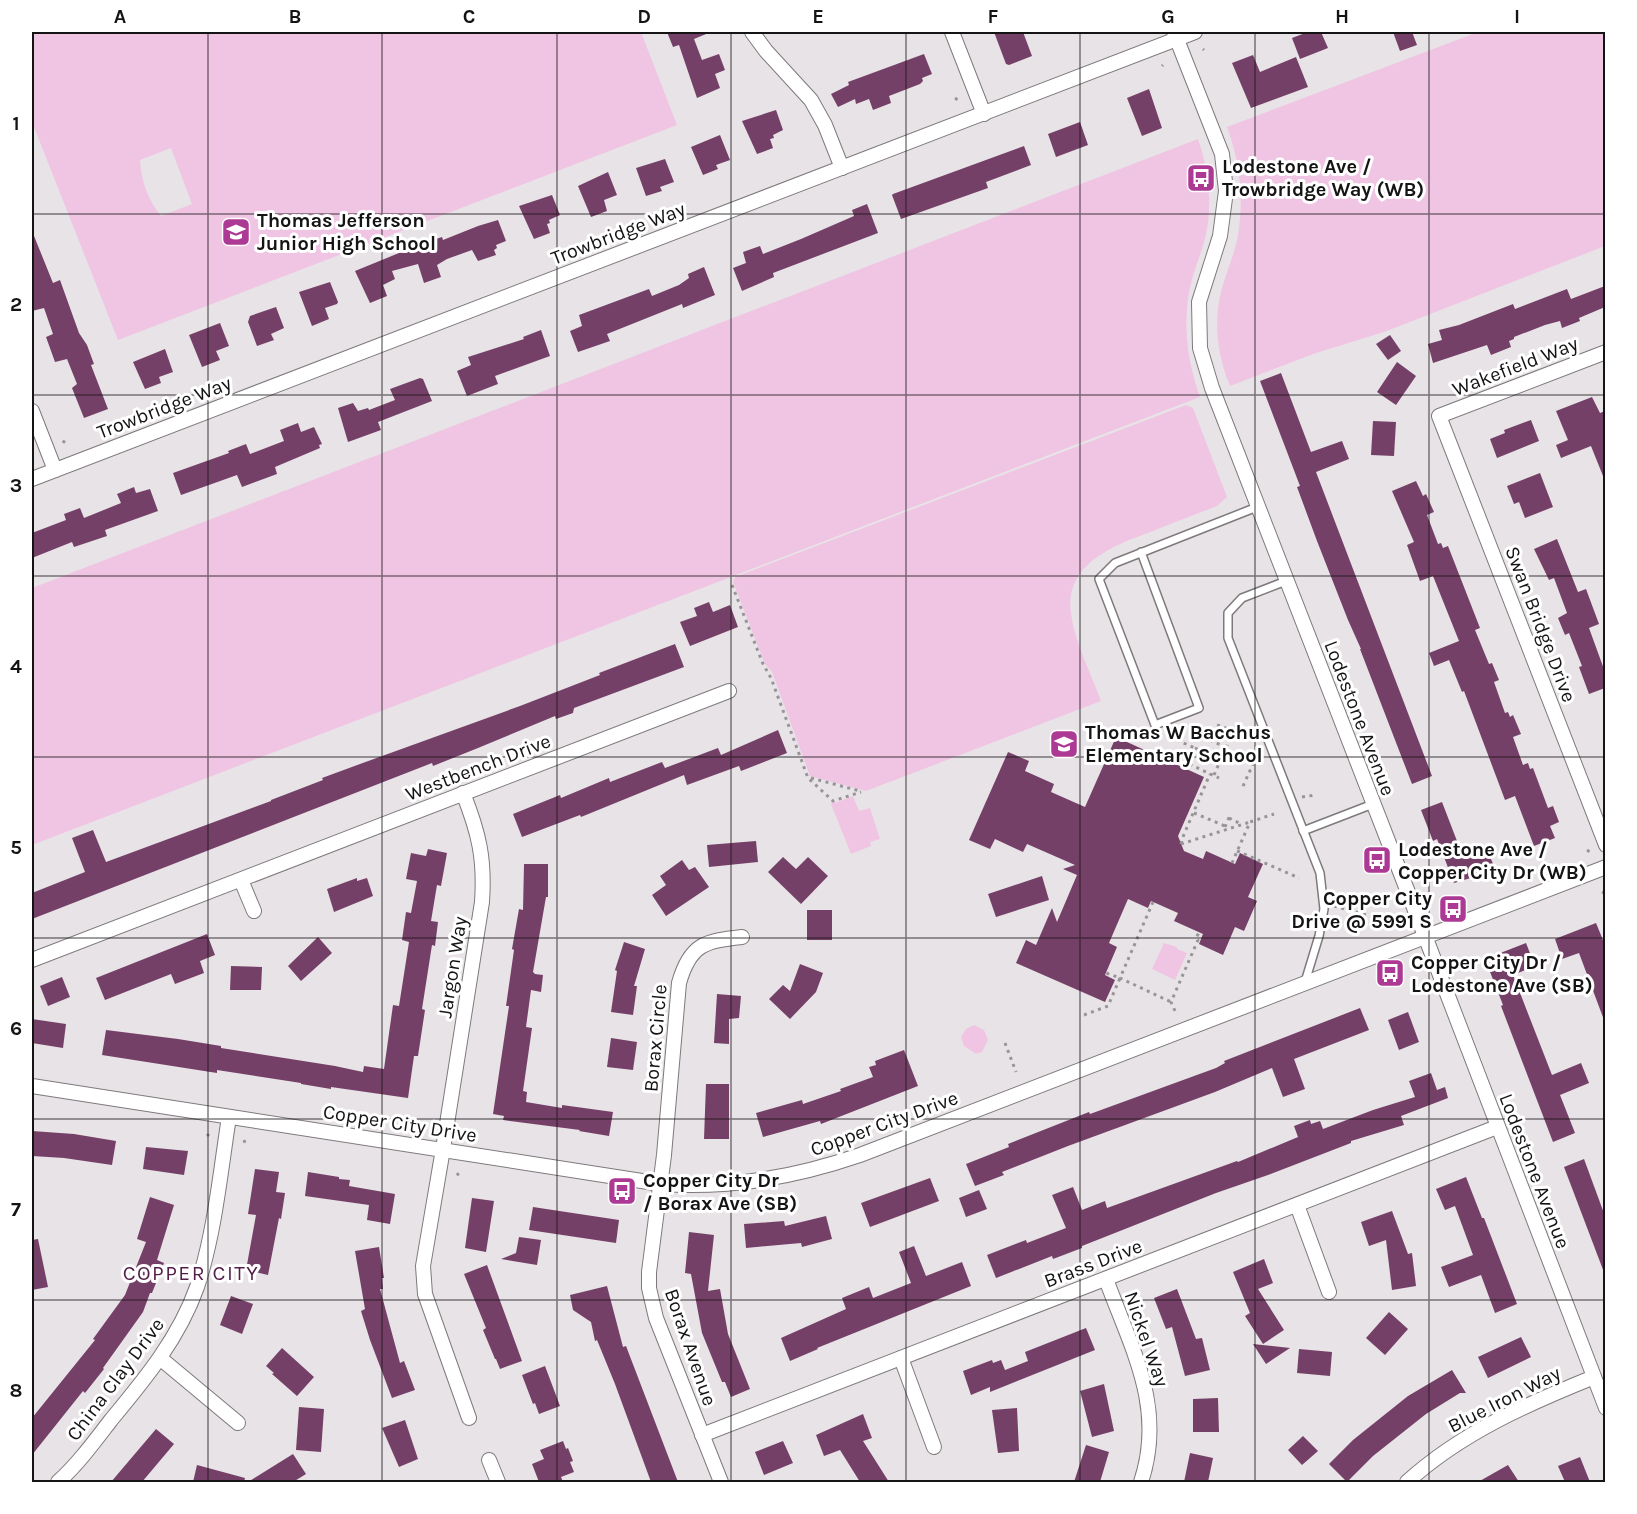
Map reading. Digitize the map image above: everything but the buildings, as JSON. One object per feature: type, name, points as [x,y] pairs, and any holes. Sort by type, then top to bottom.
[{"type":"street","points":[[752,32],[766,51],[811,100],[825,125],[842,168]]},
{"type":"street","points":[[952,32],[984,114]]},
{"type":"street","name":"Trowbridge Way","points":[[32,479],[984,114],[1176,35],[1195,32]]},
{"type":"street","name":"Lodestone Avenue","points":[[1176,35],[1222,154],[1226,190],[1220,236],[1199,302],[1200,348],[1212,388],[1605,1408]]},
{"type":"street","name":"Wakefield Way","points":[[1440,416],[1605,352]]},
{"type":"street","points":[[32,411],[55,470]]},
{"type":"street","name":"Swan Bridge Drive","points":[[1440,416],[1605,845]]},
{"type":"street","name":"Westbench Drive","points":[[32,960],[729,691]]},
{"type":"street","name":"Jargon Way","points":[[463,793],[479,839],[483,879],[482,902],[423,1266],[425,1294],[469,1418]]},
{"type":"street","name":"Copper City Drive","points":[[32,1086],[661,1184],[730,1184],[780,1177],[832,1165],[1605,867]]},
{"type":"street","points":[[241,880],[254,911]]},
{"type":"street","name":"Borax Circle","points":[[661,1184],[679,983],[683,968],[691,954],[705,943],[742,937]]},
{"type":"street","name":"China Clay Drive","points":[[58,1482],[160,1358],[183,1319],[200,1275],[214,1218],[230,1117]]},
{"type":"street","name":"Brass Drive","points":[[702,1435],[1497,1127]]},
{"type":"street","name":"Borax Avenue","points":[[661,1184],[649,1272],[649,1288],[661,1333],[721,1482]]},
{"type":"street","points":[[1297,1205],[1329,1292]]},
{"type":"street","name":"Nickel Way","points":[[1106,1279],[1143,1379],[1148,1400],[1150,1443],[1142,1482]]},
{"type":"street","points":[[160,1358],[238,1423]]},
{"type":"street","points":[[901,1358],[934,1447]]},
{"type":"street","name":"Blue Iron Way","points":[[1407,1482],[1477,1431],[1512,1412],[1594,1377]]},
{"type":"street","points":[[489,1460],[498,1482]]},
{"type":"lane","points":[[1141,552],[1200,708],[1155,725],[1099,579],[1115,563],[1141,552],[1257,507]]},
{"type":"lane","points":[[1286,581],[1242,597],[1228,613],[1228,638],[1320,873],[1324,909],[1319,936],[1305,982]]},
{"type":"lane","points":[[1303,831],[1373,804]]},
{"type":"path","points":[[732,585],[808,778],[833,801],[862,792],[808,778]]},
{"type":"path","points":[[1238,721],[1227,748],[1193,813],[1181,844],[1274,814]]},
{"type":"path","points":[[1217,725],[1234,731]]},
{"type":"path","points":[[1170,737],[1221,760]]},
{"type":"path","points":[[1210,740],[1227,748]]},
{"type":"path","points":[[1195,748],[1189,764],[1219,778]]},
{"type":"path","points":[[1244,786],[1254,762]]},
{"type":"path","points":[[1302,797],[1315,795]]},
{"type":"path","points":[[1193,813],[1226,828]]},
{"type":"path","points":[[1226,828],[1230,817],[1243,824]]},
{"type":"path","points":[[1232,863],[1250,822]]},
{"type":"path","points":[[1237,851],[1299,878]]},
{"type":"path","points":[[1084,1015],[1108,1006],[1154,902]]},
{"type":"path","points":[[1330,905],[1396,923]]},
{"type":"path","points":[[1171,1002],[1198,940],[1196,939],[1199,932]]},
{"type":"path","points":[[1106,972],[1171,1002],[1175,1011]]},
{"type":"path","points":[[1005,1043],[1016,1072]]},
{"type":"shaded area","name":"Thomas Jefferson Junior High School","points":[[32,32],[641,32],[677,125],[118,340],[32,122]],"holes":[[[171,148],[192,204],[161,216],[146,190],[140,160]]]},
{"type":"shaded area","points":[[1478,32],[1605,32],[1605,246],[1384,332],[1313,354],[1230,386],[1219,350],[1217,325],[1219,300],[1238,235],[1241,194],[1238,167],[1227,127]]},
{"type":"shaded area","points":[[1198,139],[1207,176],[1209,214],[1205,239],[1190,286],[1186,320],[1192,371],[1200,397],[32,845],[32,588]]},
{"type":"shaded area","points":[[1186,405],[1193,408],[1227,497],[1217,506],[1138,536],[1109,550],[1084,569],[1076,581],[1071,596],[1073,625],[1101,701],[866,791],[810,776],[772,672],[765,664],[733,582],[735,577]]},
{"type":"shaded area","points":[[853,796],[859,811],[870,808],[880,839],[870,842],[871,846],[851,854],[831,804],[833,801],[835,803]]},
{"type":"shaded area","points":[[1164,943],[1187,953],[1175,980],[1152,969]]},
{"type":"shaded area","points":[[974,1025],[984,1030],[988,1040],[982,1052],[976,1054],[964,1046],[961,1037],[966,1029]]},
{"type":"place","name":"Lodestone Ave / Trowbridge Way (WB)","points":[[1201,178]]},
{"type":"place","name":"Thomas Jefferson Junior High School","points":[[236,232]]},
{"type":"place","name":"Thomas W Bacchus Elementary School","points":[[1064,744]]},
{"type":"place","name":"Lodestone Ave / Copper City Dr (WB)","points":[[1377,860]]},
{"type":"place","name":"Copper City Drive @ 5991 S","points":[[1453,909]]},
{"type":"place","name":"Copper City Dr / Lodestone Ave (SB)","points":[[1390,973]]},
{"type":"place","name":"Copper City Dr / Borax Ave (SB)","points":[[622,1191]]},
{"type":"district","name":"COPPER CITY","points":[[191,1273]]}]
